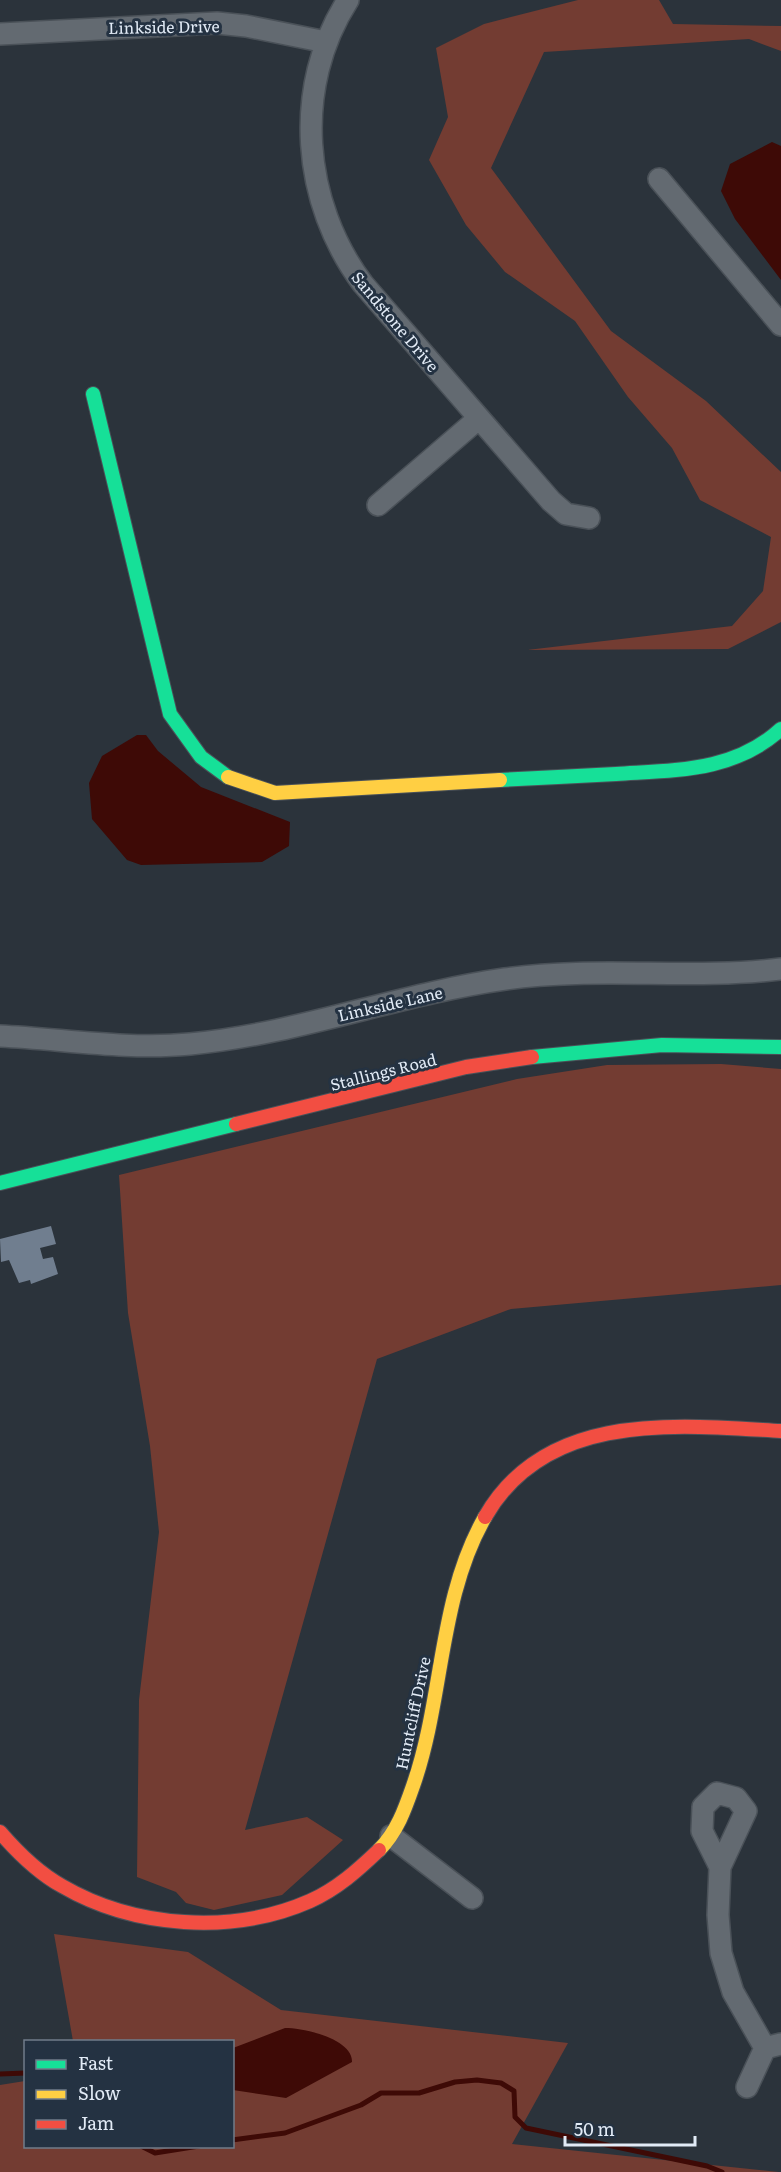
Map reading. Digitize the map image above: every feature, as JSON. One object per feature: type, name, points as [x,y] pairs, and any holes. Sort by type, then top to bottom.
[{"type":"street","name":"Sandstone Drive","points":[[348,0],[326,42],[315,82],[310,127],[315,176],[330,226],[345,257],[363,284],[550,501],[566,514],[589,518]]},
{"type":"street","name":"Linkside Drive","points":[[0,34],[217,23],[246,26],[326,42]]},
{"type":"street","points":[[659,179],[781,325]]},
{"type":"street","points":[[93,394],[170,714],[183,736],[201,757],[228,780],[247,788],[275,793],[697,770],[723,764],[750,753],[781,729]]},
{"type":"street","points":[[378,505],[478,419]]},
{"type":"street","name":"Linkside Lane","points":[[0,1036],[123,1045],[191,1044],[252,1034],[507,979],[560,975],[749,973],[781,969]]},
{"type":"street","name":"Stallings Road","points":[[0,1183],[466,1067],[543,1054],[671,1044],[781,1047]]},
{"type":"street","name":"Huntcliff Drive","points":[[0,1832],[33,1867],[84,1898],[126,1913],[152,1919],[213,1922],[267,1917],[307,1904],[344,1882],[391,1836],[424,1751],[440,1664],[464,1558],[482,1519],[511,1483],[534,1463],[558,1448],[615,1429],[657,1426],[781,1431]]},
{"type":"street","points":[[391,1836],[472,1898]]},
{"type":"street","points":[[720,1868],[718,1915],[724,1965],[741,2008],[773,2046],[747,2087]]},
{"type":"shaded area","points":[[578,0],[659,0],[673,24],[781,26],[781,51],[749,39],[544,52],[491,168],[611,331],[706,401],[781,472],[781,622],[728,649],[527,650],[732,626],[763,591],[771,537],[700,500],[672,448],[628,397],[575,321],[505,272],[466,225],[429,160],[448,117],[436,48],[484,24]]},
{"type":"shaded area","points":[[772,142],[781,146],[781,280],[735,219],[721,191],[730,164]]},
{"type":"shaded area","points":[[137,735],[146,735],[158,751],[201,787],[290,822],[289,846],[262,862],[141,865],[127,860],[92,819],[89,783],[102,756]]},
{"type":"shaded area","points":[[721,1064],[781,1069],[781,1285],[511,1309],[377,1359],[245,1830],[307,1817],[343,1840],[282,1895],[214,1910],[186,1903],[176,1892],[137,1877],[139,1700],[159,1532],[150,1446],[128,1313],[119,1175],[517,1079],[607,1065]]},
{"type":"shaded area","points":[[54,1934],[188,1952],[281,2010],[568,2043],[512,2144],[779,2172],[0,2172],[0,2085],[24,2081],[24,2148],[234,2148],[234,2040],[73,2040]]},
{"type":"shaded area","points":[[285,2028],[304,2030],[326,2036],[345,2047],[352,2062],[286,2098],[234,2090],[234,2048]]},
{"type":"building","points":[[51,1226],[56,1244],[40,1248],[43,1259],[53,1257],[58,1274],[31,1284],[30,1280],[19,1283],[9,1260],[1,1262],[0,1239]]},
{"type":"waterway","points":[[0,2074],[24,2073]]},
{"type":"waterway","points":[[234,2140],[285,2133],[361,2105],[381,2093],[419,2093],[455,2082],[477,2080],[501,2083],[514,2091],[515,2117],[526,2128],[707,2166],[722,2172]]},
{"type":"waterway","points":[[145,2148],[155,2153],[186,2148]]},
{"type":"traffic: fast","points":[[93,394],[170,714],[201,757],[228,777]]},
{"type":"traffic: fast","points":[[500,780],[660,771],[703,766],[744,754],[781,729]]},
{"type":"traffic: fast","points":[[532,1057],[662,1045],[781,1047]]},
{"type":"traffic: fast","points":[[0,1183],[236,1124]]},
{"type":"traffic: slow","points":[[228,777],[275,793],[500,780]]},
{"type":"traffic: slow","points":[[379,1850],[396,1828],[413,1786],[431,1718],[458,1581],[485,1517]]},
{"type":"traffic: jam","points":[[236,1124],[466,1067],[532,1057]]},
{"type":"traffic: jam","points":[[485,1517],[511,1482],[542,1458],[578,1441],[617,1432],[658,1427],[781,1431]]},
{"type":"traffic: jam","points":[[0,1832],[44,1875],[90,1900],[120,1911],[184,1922],[249,1919],[280,1912],[310,1901],[338,1885],[379,1850]]}]
